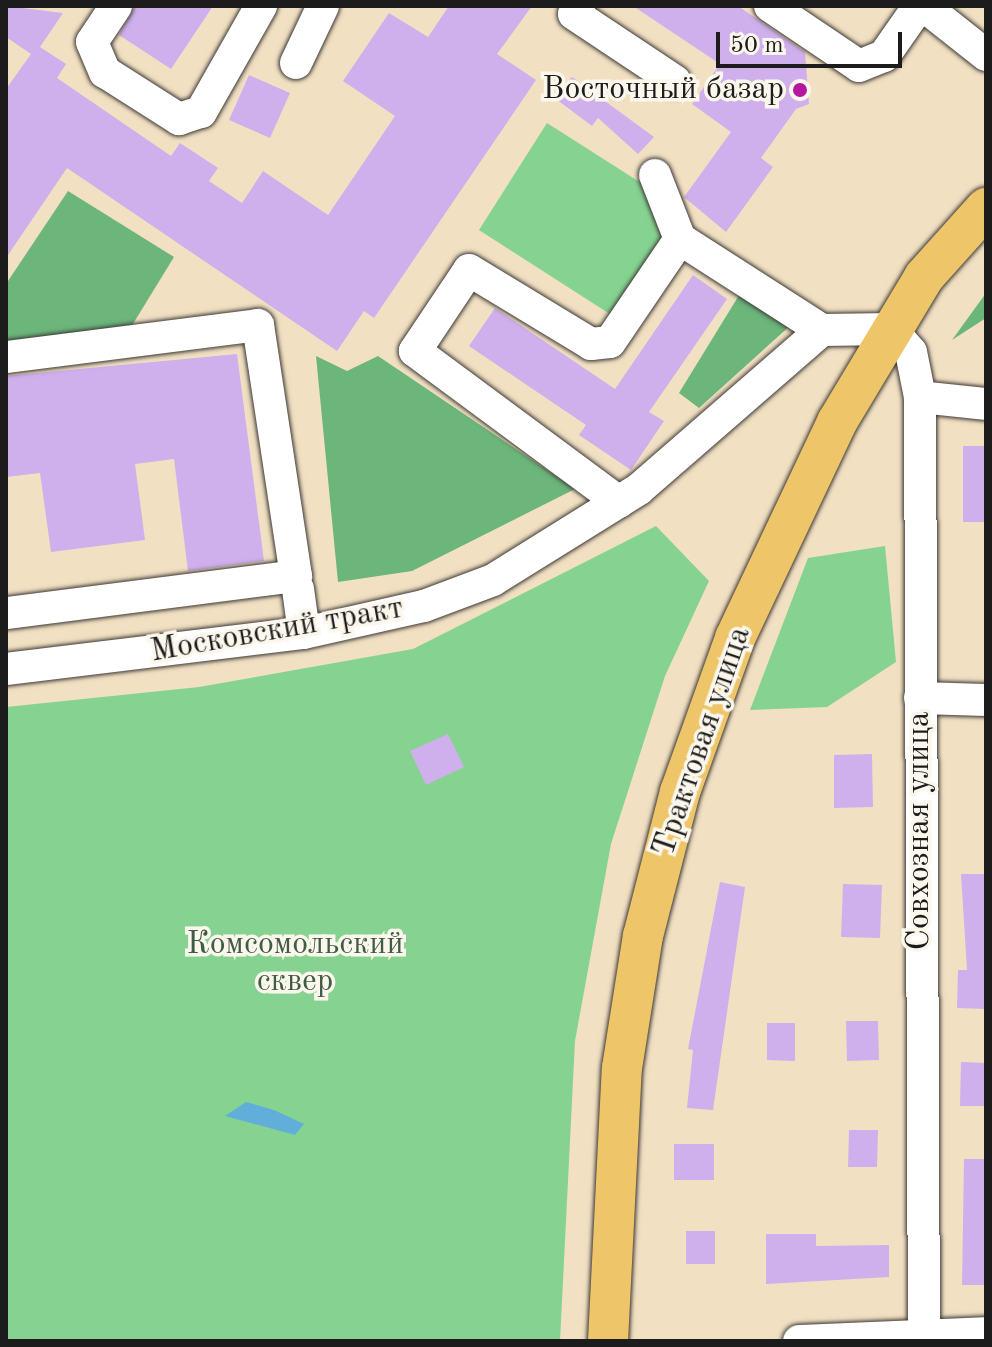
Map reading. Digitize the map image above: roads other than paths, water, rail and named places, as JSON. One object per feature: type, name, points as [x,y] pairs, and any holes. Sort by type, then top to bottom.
[{"type":"main road","name":"Трактовая улица","points":[[608,1341],[622,1068],[643,936],[680,792],[765,571],[891,329],[924,277],[986,208]]},
{"type":"street","points":[[116,6],[92,42],[105,72],[179,119],[201,112],[261,6]]},
{"type":"street","points":[[296,63],[323,6]]},
{"type":"street","points":[[579,6],[574,14],[675,81]]},
{"type":"street","points":[[770,6],[859,66],[884,56],[921,6],[986,55]]},
{"type":"street","points":[[655,175],[680,239],[822,330],[891,329]]},
{"type":"street","points":[[619,502],[415,351],[469,270],[591,344],[610,342],[680,239]]},
{"type":"street","points":[[6,357],[258,325],[296,576],[6,613]]},
{"type":"street","name":"Совхозная улица","points":[[891,329],[911,352],[920,397],[924,1340]]},
{"type":"street","name":"Московский тракт","points":[[6,669],[304,633],[424,606],[493,580],[619,502],[822,330]]},
{"type":"street","points":[[920,397],[986,404]]},
{"type":"street","points":[[298,589],[304,633]]},
{"type":"street","points":[[920,698],[986,700]]},
{"type":"street","points":[[799,1341],[924,1340],[986,1333]]},
{"type":"water","points":[[246,1102],[274,1110],[304,1124],[295,1135],[225,1116]]},
{"type":"place","name":"Восточный базар","points":[[800,90]]},
{"type":"park label","name":"Комсомольский сквер","points":[[295,964]]}]
